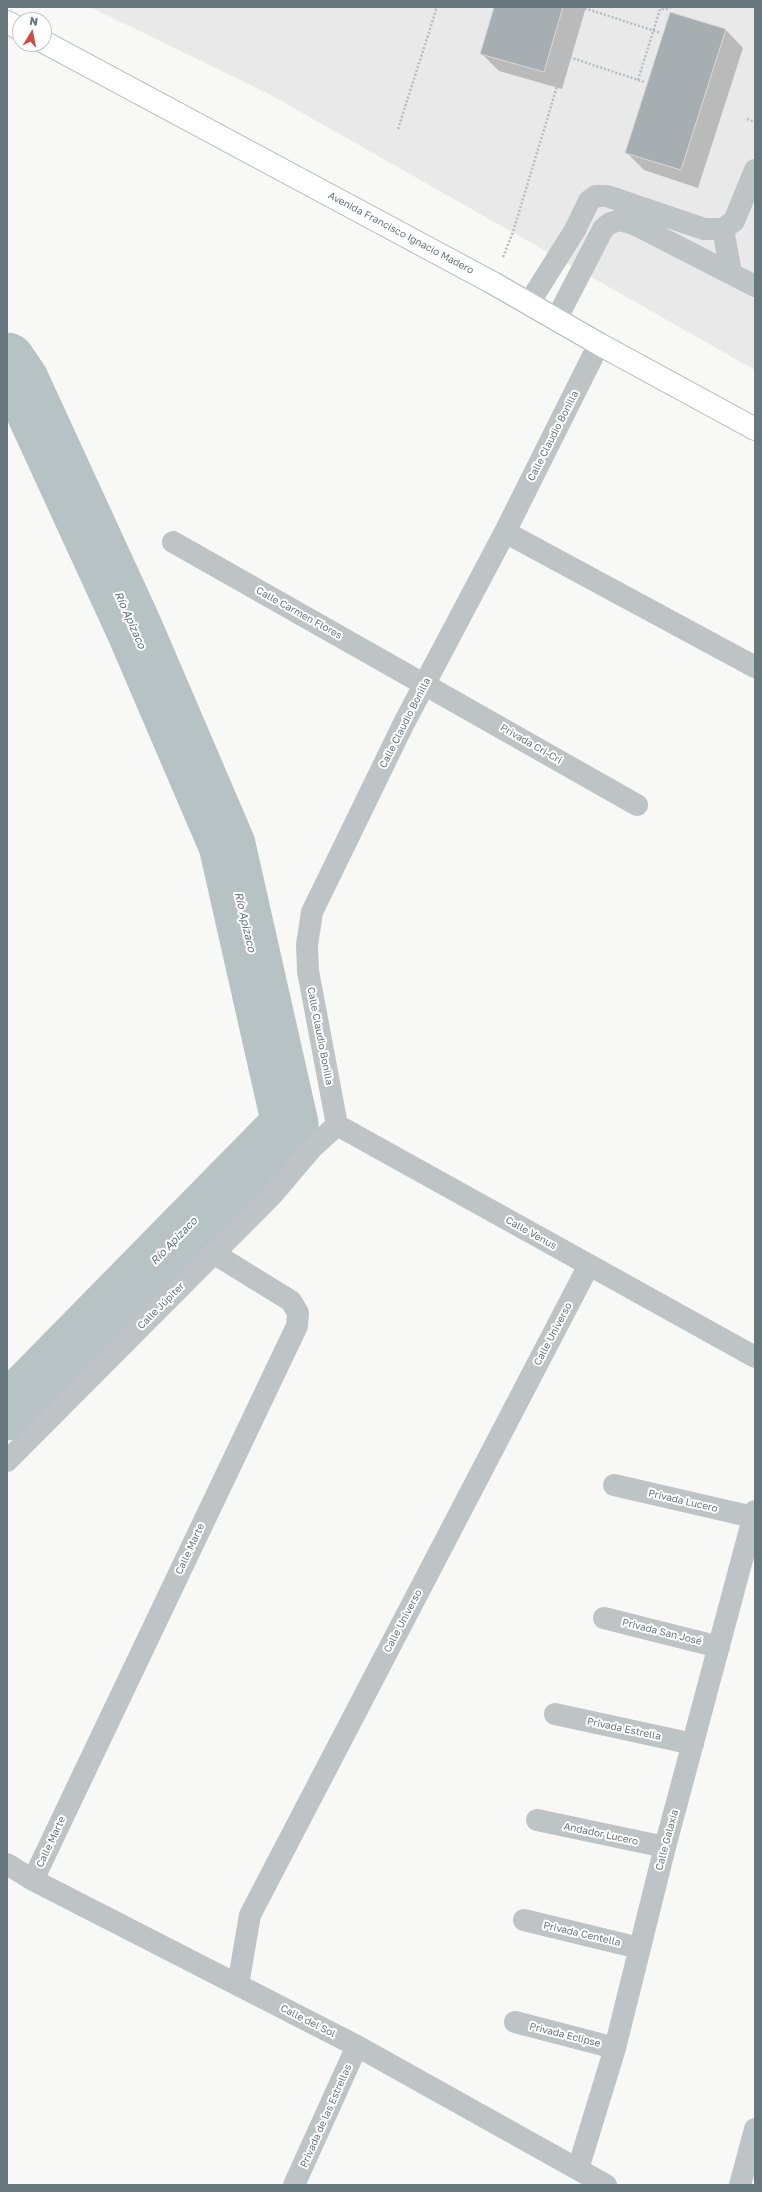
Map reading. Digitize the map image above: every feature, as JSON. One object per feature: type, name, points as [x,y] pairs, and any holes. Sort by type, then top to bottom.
[{"type":"main road","name":"Avenida Francisco Ignacio Madero","points":[[52,46],[493,283],[557,318],[599,344],[755,429]]},
{"type":"street","points":[[529,303],[575,230],[590,201],[596,196],[606,196],[704,229],[723,229],[734,221],[755,170]]},
{"type":"street","points":[[557,318],[603,229],[610,223],[621,220],[636,225],[755,286]]},
{"type":"street","points":[[723,229],[731,273]]},
{"type":"street","name":"Calle Claudio Bonilla","points":[[337,1125],[308,971],[307,945],[312,912],[425,683],[505,532],[599,344]]},
{"type":"street","points":[[505,532],[755,667]]},
{"type":"street","name":"Calle Carmen Flores","points":[[173,542],[425,683]]},
{"type":"street","name":"Privada Cri-Cri","points":[[425,683],[637,805]]},
{"type":"street","name":"Calle Júpiter","points":[[7,1461],[273,1194],[312,1148],[337,1125]]},
{"type":"street","name":"Calle Venus","points":[[337,1125],[755,1357]]},
{"type":"street","name":"Calle Marte","points":[[33,1880],[297,1326],[298,1313],[291,1301],[213,1253]]},
{"type":"street","name":"Calle Universo","points":[[238,1985],[250,1915],[589,1265]]},
{"type":"street","name":"Privada Lucero","points":[[614,1485],[754,1514]]},
{"type":"street","name":"Calle Galaxia","points":[[578,2169],[615,2048],[665,1847],[754,1514]]},
{"type":"street","name":"Privada San José","points":[[604,1618],[719,1647]]},
{"type":"street","name":"Privada Estrella","points":[[555,1714],[693,1744]]},
{"type":"street","name":"Andador Lucero","points":[[537,1820],[665,1847]]},
{"type":"street","name":"Calle del Sol","points":[[7,1864],[33,1880],[357,2046],[606,2185]]},
{"type":"street","name":"Privada Centella","points":[[524,1920],[639,1948]]},
{"type":"street","name":"Privada Eclipse","points":[[515,2022],[615,2048]]},
{"type":"street","name":"Privada de las Estrellas","points":[[294,2185],[357,2046]]},
{"type":"street","points":[[740,2185],[755,2129]]},
{"type":"path","points":[[398,128],[436,7]]},
{"type":"path","points":[[493,283],[513,232],[581,7],[661,33]]},
{"type":"path","points":[[638,80],[660,9],[669,9],[670,7]]},
{"type":"path","points":[[566,56],[644,82]]},
{"type":"path","points":[[747,119],[755,122]]},
{"type":"shaded area","points":[[90,7],[755,7],[755,370],[269,94]]},
{"type":"building","points":[[494,7],[563,7],[544,72],[480,54]]},
{"type":"building","points":[[670,12],[726,29],[681,170],[625,153]]},
{"type":"waterway","name":"Río Apizaco","points":[[7,361],[20,380],[134,628],[227,845],[290,1124],[7,1412]]}]
